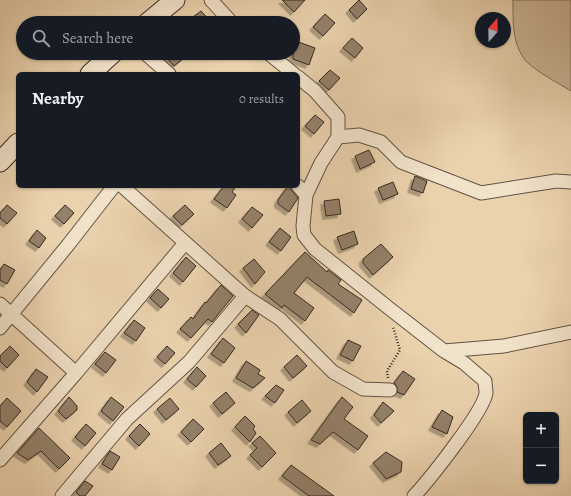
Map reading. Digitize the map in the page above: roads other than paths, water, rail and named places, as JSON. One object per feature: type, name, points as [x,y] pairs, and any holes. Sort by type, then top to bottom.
[{"type":"main road","points":[[156,16],[175,0]]},
{"type":"main road","points":[[92,72],[105,60]]},
{"type":"main road","points":[[0,162],[16,145]]},
{"type":"street","points":[[211,0],[226,16]]},
{"type":"street","points":[[153,60],[167,72]]},
{"type":"street","points":[[277,60],[292,72]]},
{"type":"street","points":[[300,79],[315,91],[338,117],[338,137],[302,190],[304,236],[315,249],[388,308],[444,351],[464,362],[485,381],[486,394],[479,409],[427,482],[414,496]]},
{"type":"street","points":[[338,137],[359,135],[381,142],[401,162],[481,193],[556,181],[571,182]]},
{"type":"street","points":[[0,328],[12,315],[112,188]]},
{"type":"street","points":[[124,188],[245,296],[280,319],[333,372],[363,390],[390,390]]},
{"type":"street","points":[[0,460],[76,373],[185,243]]},
{"type":"street","points":[[62,496],[128,419],[189,362],[245,296]]},
{"type":"street","points":[[0,304],[76,373]]},
{"type":"street","points":[[444,351],[504,346],[571,332]]}]
